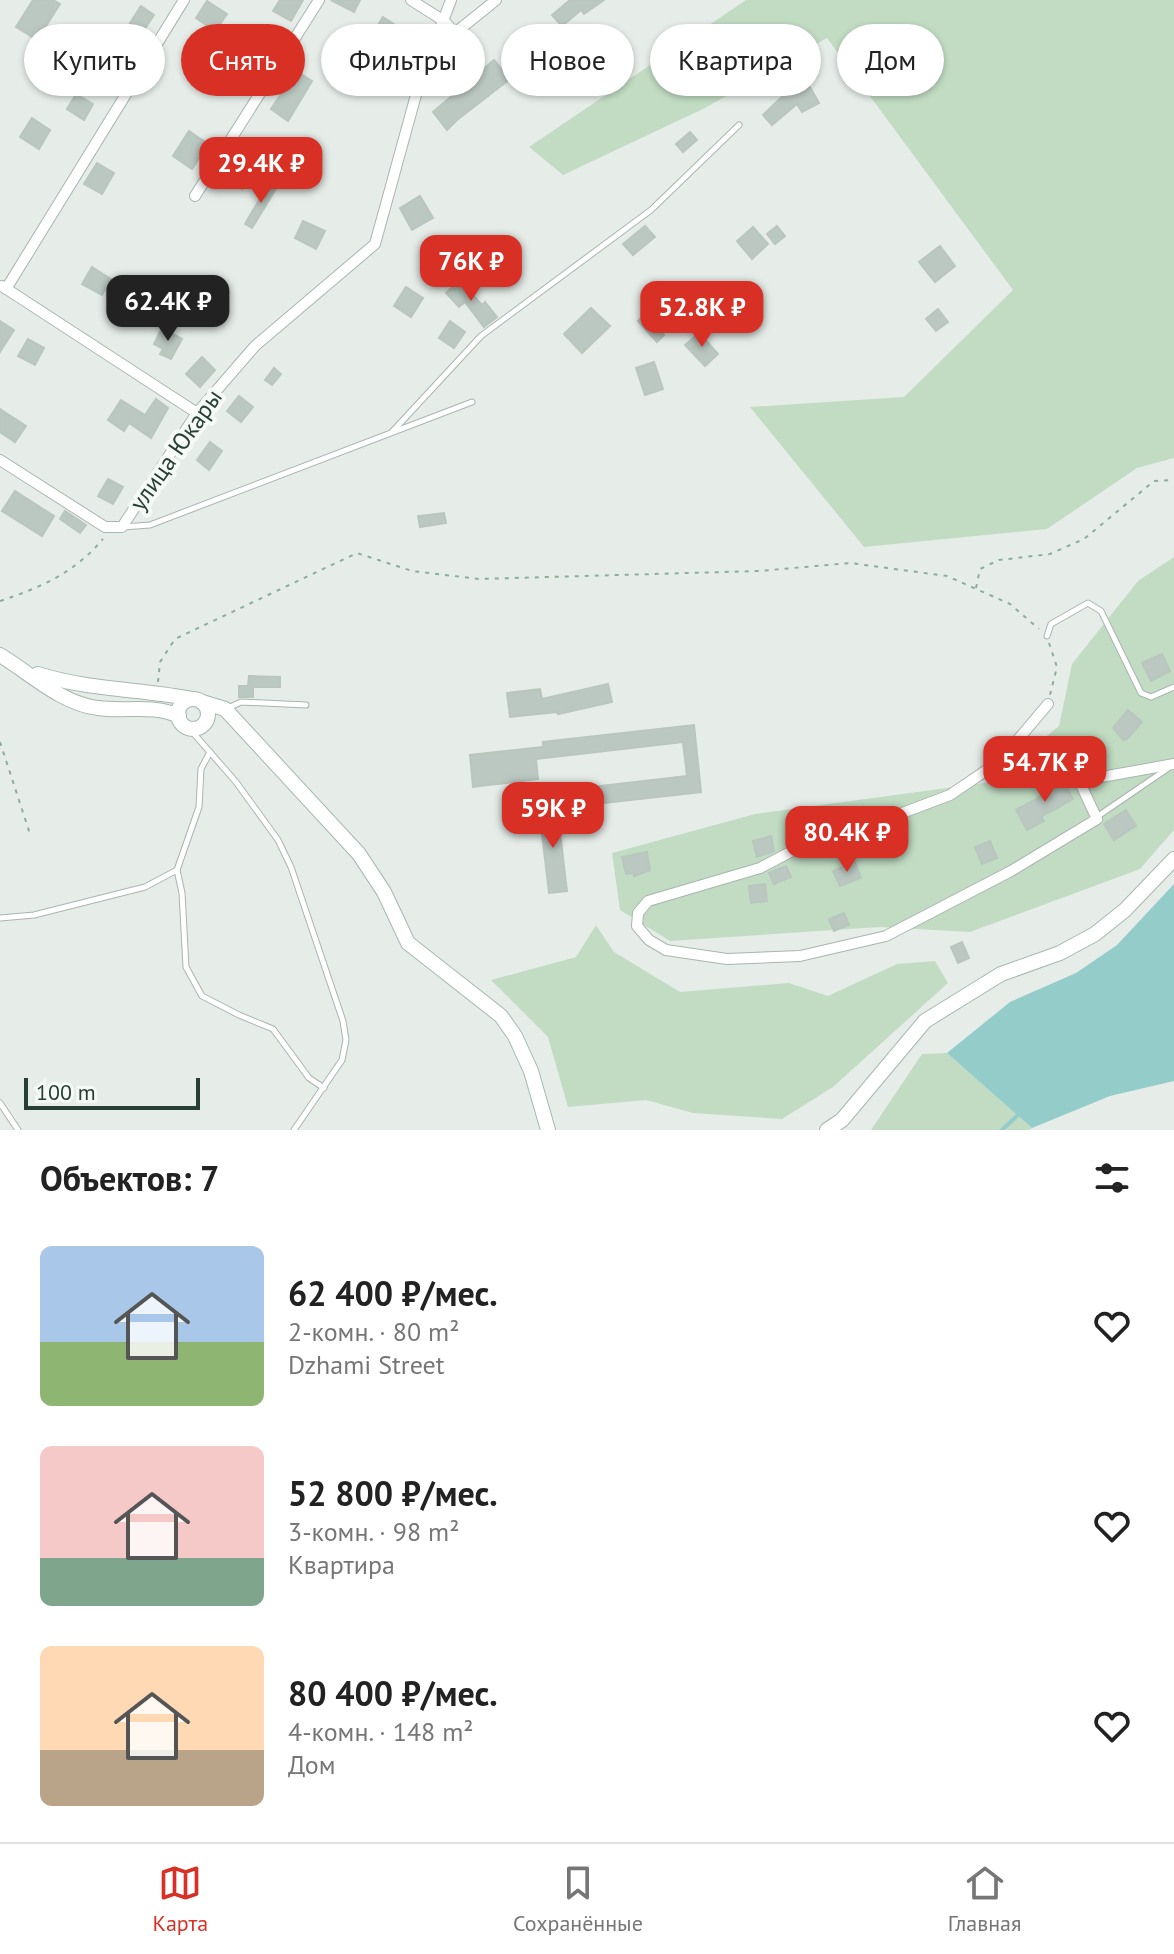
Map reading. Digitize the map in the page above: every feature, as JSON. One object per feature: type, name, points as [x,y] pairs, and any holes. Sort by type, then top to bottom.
[{"type":"street","points":[[184,0],[3,287],[197,413]]},
{"type":"street","points":[[195,196],[319,0]]},
{"type":"street","points":[[411,0],[444,21],[455,33],[496,0]]},
{"type":"street","name":"улица Юкары","points":[[113,527],[197,413],[255,346],[375,244],[419,84],[451,0]]},
{"type":"street","points":[[0,460],[113,527]]},
{"type":"street","points":[[3,657],[34,673],[62,682],[159,692],[225,709],[359,854],[384,892],[408,943],[501,1016],[515,1036],[531,1071],[548,1130]]},
{"type":"street","points":[[3,657],[73,701],[97,708],[157,709],[189,723],[225,709]]},
{"type":"street","points":[[189,723],[208,714],[197,700]]},
{"type":"street","points":[[189,723],[180,706],[197,700]]},
{"type":"street","points":[[1048,704],[1000,761],[950,795],[889,818],[811,841],[760,868],[648,901],[638,913],[637,926],[649,940],[666,950],[727,959],[800,956],[886,936],[1011,871],[1097,819],[1082,787],[1085,780],[1174,764]]},
{"type":"street","points":[[827,1130],[842,1120],[925,1021],[1001,974],[1060,953],[1095,934],[1125,910],[1174,859]]},
{"type":"lane","points":[[392,432],[481,336],[651,210],[739,125]]},
{"type":"lane","points":[[113,527],[150,525],[472,402]]},
{"type":"lane","points":[[1047,636],[1051,624],[1088,603],[1101,611],[1141,693],[1151,697],[1174,687]]},
{"type":"lane","points":[[225,709],[241,702],[306,705]]},
{"type":"lane","points":[[189,723],[265,821],[291,867],[338,1004],[346,1040],[342,1060],[294,1130]]},
{"type":"lane","points":[[210,752],[201,769],[199,807],[193,831],[177,870],[182,893],[186,967],[202,996],[273,1029],[309,1078],[324,1088]]},
{"type":"lane","points":[[1101,814],[1174,764]]},
{"type":"lane","points":[[0,918],[34,915],[145,887],[177,870]]},
{"type":"lane","points":[[0,1103],[18,1130]]},
{"type":"path","points":[[976,589],[980,569],[999,560],[1050,554],[1084,539],[1154,481],[1174,480]]},
{"type":"path","points":[[0,601],[59,578],[86,559],[113,527]]},
{"type":"path","points":[[159,692],[160,662],[175,639],[357,553],[412,571],[479,579],[759,571],[850,563],[947,576],[1010,604],[1047,636],[1057,667],[1048,704]]},
{"type":"path","points":[[0,742],[30,834]]},
{"type":"green space","points":[[746,0],[1174,0],[1174,458],[1137,468],[1047,529],[864,547],[750,407],[904,397],[1013,290],[870,96],[944,96],[944,24],[837,24],[837,52],[827,38],[821,41],[821,24],[711,24]]},
{"type":"green space","points":[[650,65],[650,96],[726,96],[563,175],[529,147],[604,96],[634,96],[634,76]]},
{"type":"green space","points":[[1174,557],[1174,830],[1140,869],[970,932],[880,927],[670,941],[620,910],[612,853],[755,814],[991,782],[1059,726],[1072,664],[1138,581]]},
{"type":"green space","points":[[596,925],[614,952],[680,992],[789,983],[828,996],[897,964],[935,961],[948,983],[833,1087],[782,1119],[693,1113],[646,1100],[568,1107],[548,1037],[491,980],[576,957]]},
{"type":"green space","points":[[947,1053],[1032,1128],[871,1130],[922,1054]]},
{"type":"water","points":[[1174,884],[1174,1081],[1110,1096],[1032,1128],[947,1053],[1010,1002],[1076,973],[1117,945]]},
{"type":"building","points":[[33,0],[53,0],[60,4],[47,24],[24,24],[24,32],[16,27]]},
{"type":"building","points":[[280,0],[303,0],[291,21],[273,11]]},
{"type":"building","points":[[331,0],[360,0],[354,12]]},
{"type":"building","points":[[570,0],[604,0],[584,14],[581,10],[564,24],[560,24],[552,15]]},
{"type":"building","points":[[207,1],[227,14],[220,24],[205,24],[196,18]]},
{"type":"building","points":[[141,6],[154,15],[148,24],[130,24]]},
{"type":"building","points":[[383,17],[394,24],[379,24]]},
{"type":"building","points":[[494,60],[501,68],[501,86],[447,130],[433,112],[452,96],[485,96],[485,68]]},
{"type":"building","points":[[305,77],[312,81],[305,93]]},
{"type":"building","points":[[75,96],[93,104],[84,120],[67,109]]},
{"type":"building","points":[[280,96],[303,96],[288,121],[271,109]]},
{"type":"building","points":[[783,96],[815,96],[819,103],[802,112],[797,104],[772,125],[763,115]]},
{"type":"building","points":[[32,118],[50,130],[39,149],[20,137]]},
{"type":"building","points":[[189,131],[208,144],[192,169],[173,156]]},
{"type":"building","points":[[690,132],[697,140],[683,152],[676,144]]},
{"type":"building","points":[[97,163],[114,173],[102,194],[84,184]]},
{"type":"building","points":[[238,163],[253,173],[242,189],[227,179]]},
{"type":"building","points":[[269,183],[277,187],[252,228],[245,224]]},
{"type":"building","points":[[420,196],[433,218],[412,230],[400,208]]},
{"type":"building","points":[[303,221],[325,231],[316,249],[295,238]]},
{"type":"building","points":[[645,226],[655,237],[633,255],[623,244]]},
{"type":"building","points":[[777,226],[785,236],[775,244],[767,234]]},
{"type":"building","points":[[753,227],[768,244],[752,259],[737,241]]},
{"type":"building","points":[[940,246],[955,266],[935,282],[919,262]]},
{"type":"building","points":[[92,267],[111,279],[102,295],[82,284]]},
{"type":"building","points":[[459,280],[497,317],[484,327],[465,302],[459,307],[446,293]]},
{"type":"building","points":[[406,287],[423,298],[411,317],[394,306]]},
{"type":"building","points":[[591,308],[610,326],[582,353],[564,334]]},
{"type":"building","points":[[938,309],[948,322],[936,331],[926,319]]},
{"type":"building","points":[[645,314],[664,335],[657,342],[638,321]]},
{"type":"building","points":[[0,321],[14,330],[0,352]]},
{"type":"building","points":[[450,321],[465,332],[454,348],[439,338]]},
{"type":"building","points":[[162,328],[182,339],[171,359],[160,354],[163,349],[154,344]]},
{"type":"building","points":[[699,333],[718,354],[705,366],[685,345]]},
{"type":"building","points":[[28,339],[44,348],[35,365],[18,356]]},
{"type":"building","points":[[202,357],[215,370],[200,387],[186,374]]},
{"type":"building","points":[[654,362],[663,389],[645,395],[636,368]]},
{"type":"building","points":[[274,368],[281,374],[272,385],[265,380]]},
{"type":"building","points":[[239,396],[253,407],[241,422],[227,411]]},
{"type":"building","points":[[156,399],[168,408],[151,438],[129,423],[124,431],[108,420],[121,400],[145,415]]},
{"type":"building","points":[[0,409],[26,426],[15,442],[0,432]]},
{"type":"building","points":[[210,442],[222,451],[209,470],[197,460]]},
{"type":"building","points":[[108,479],[123,487],[113,504],[98,496]]},
{"type":"building","points":[[15,491],[54,516],[42,536],[2,511]]},
{"type":"building","points":[[65,511],[86,525],[80,533],[60,519]]},
{"type":"building","points":[[444,513],[446,523],[420,527],[418,516]]},
{"type":"building","points":[[1162,654],[1170,671],[1151,681],[1142,663]]},
{"type":"building","points":[[249,676],[280,677],[280,687],[253,687],[253,697],[239,697],[239,686],[248,686]]},
{"type":"building","points":[[608,684],[612,702],[558,714],[510,717],[507,693],[540,689],[542,699]]},
{"type":"building","points":[[1128,710],[1142,722],[1123,740],[1113,728]]},
{"type":"building","points":[[694,725],[701,792],[560,808],[558,791],[687,776],[683,742],[536,759],[538,779],[473,787],[470,755],[543,747],[543,742]]},
{"type":"building","points":[[1062,778],[1073,799],[1041,817],[1044,821],[1027,830],[1016,810],[1044,795],[1041,790]]},
{"type":"building","points":[[557,807],[567,891],[549,893],[539,809]]},
{"type":"building","points":[[1126,810],[1136,826],[1114,840],[1104,824]]},
{"type":"building","points":[[771,836],[774,851],[757,857],[753,841]]},
{"type":"building","points":[[990,841],[997,858],[982,864],[975,847]]},
{"type":"building","points":[[647,852],[650,870],[634,876],[634,873],[626,874],[622,857]]},
{"type":"building","points":[[855,862],[861,878],[840,886],[833,871]]},
{"type":"building","points":[[786,866],[791,877],[774,884],[769,873]]},
{"type":"building","points":[[765,884],[767,901],[751,903],[749,886]]},
{"type":"building","points":[[844,913],[849,925],[834,931],[829,919]]},
{"type":"building","points":[[962,942],[969,958],[958,963],[951,947]]},
{"type":"waterway","points":[[1002,1130],[1020,1113]]}]
